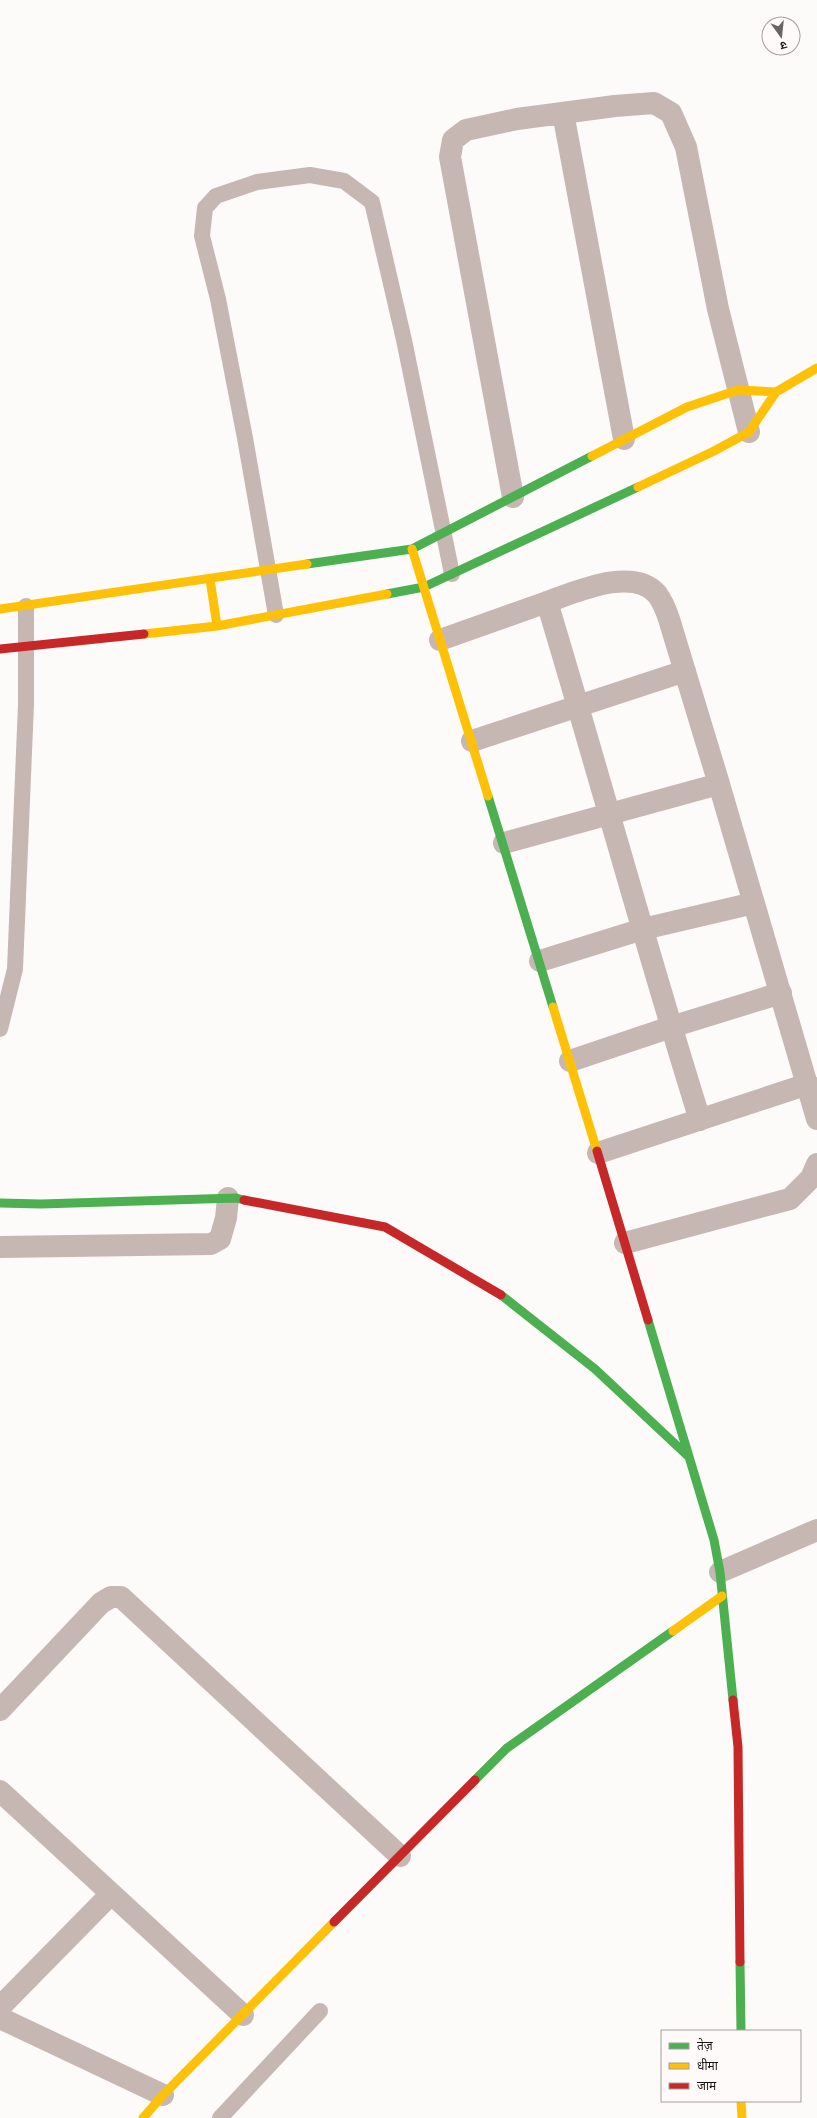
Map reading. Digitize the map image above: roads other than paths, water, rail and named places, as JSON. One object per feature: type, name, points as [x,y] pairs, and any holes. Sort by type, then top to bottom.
[{"type":"street","points":[[513,497],[450,157],[453,140],[466,130],[517,119],[654,103],[671,113],[686,147],[718,309],[749,432]]},
{"type":"street","points":[[563,113],[624,439]]},
{"type":"street","points":[[0,649],[217,626],[424,587],[714,451],[749,432],[776,392],[817,368]]},
{"type":"street","points":[[0,609],[412,549],[687,407],[738,390],[776,392]]},
{"type":"street","points":[[412,549],[540,961],[714,1540],[720,1572],[738,1747],[741,2030]]},
{"type":"street","points":[[210,579],[217,626]]},
{"type":"street","points":[[440,640],[608,582],[638,582],[656,593],[663,602],[685,672],[808,1084],[817,1119]]},
{"type":"street","points":[[547,602],[579,706],[671,1027],[700,1120]]},
{"type":"street","points":[[472,741],[685,672]]},
{"type":"street","points":[[504,843],[719,784]]},
{"type":"street","points":[[540,961],[643,929],[754,903]]},
{"type":"street","points":[[570,1060],[671,1027],[781,994]]},
{"type":"street","points":[[598,1154],[808,1084]]},
{"type":"street","points":[[625,1243],[790,1199],[812,1178],[817,1164]]},
{"type":"street","points":[[0,1247],[189,1246],[211,1244],[220,1239],[227,1208],[236,1198],[385,1227],[507,1299],[594,1369],[689,1458]]},
{"type":"street","points":[[0,1202],[227,1208]]},
{"type":"street","points":[[720,1572],[817,1530]]},
{"type":"street","points":[[143,2118],[163,2095],[507,1748],[722,1596]]},
{"type":"street","points":[[0,1710],[101,1603],[111,1597],[121,1597],[400,1856]]},
{"type":"street","points":[[0,1791],[243,2015]]},
{"type":"street","points":[[0,2007],[111,1894]]},
{"type":"street","points":[[0,2018],[163,2095]]},
{"type":"street","points":[[741,2102],[742,2118]]},
{"type":"lane","points":[[276,615],[269,570],[218,299],[202,236],[205,208],[216,196],[257,182],[310,175],[344,181],[372,202],[404,340],[442,534],[452,574]]},
{"type":"lane","points":[[0,1030],[15,969],[26,704],[26,606]]},
{"type":"lane","points":[[220,2118],[320,2011]]}]
